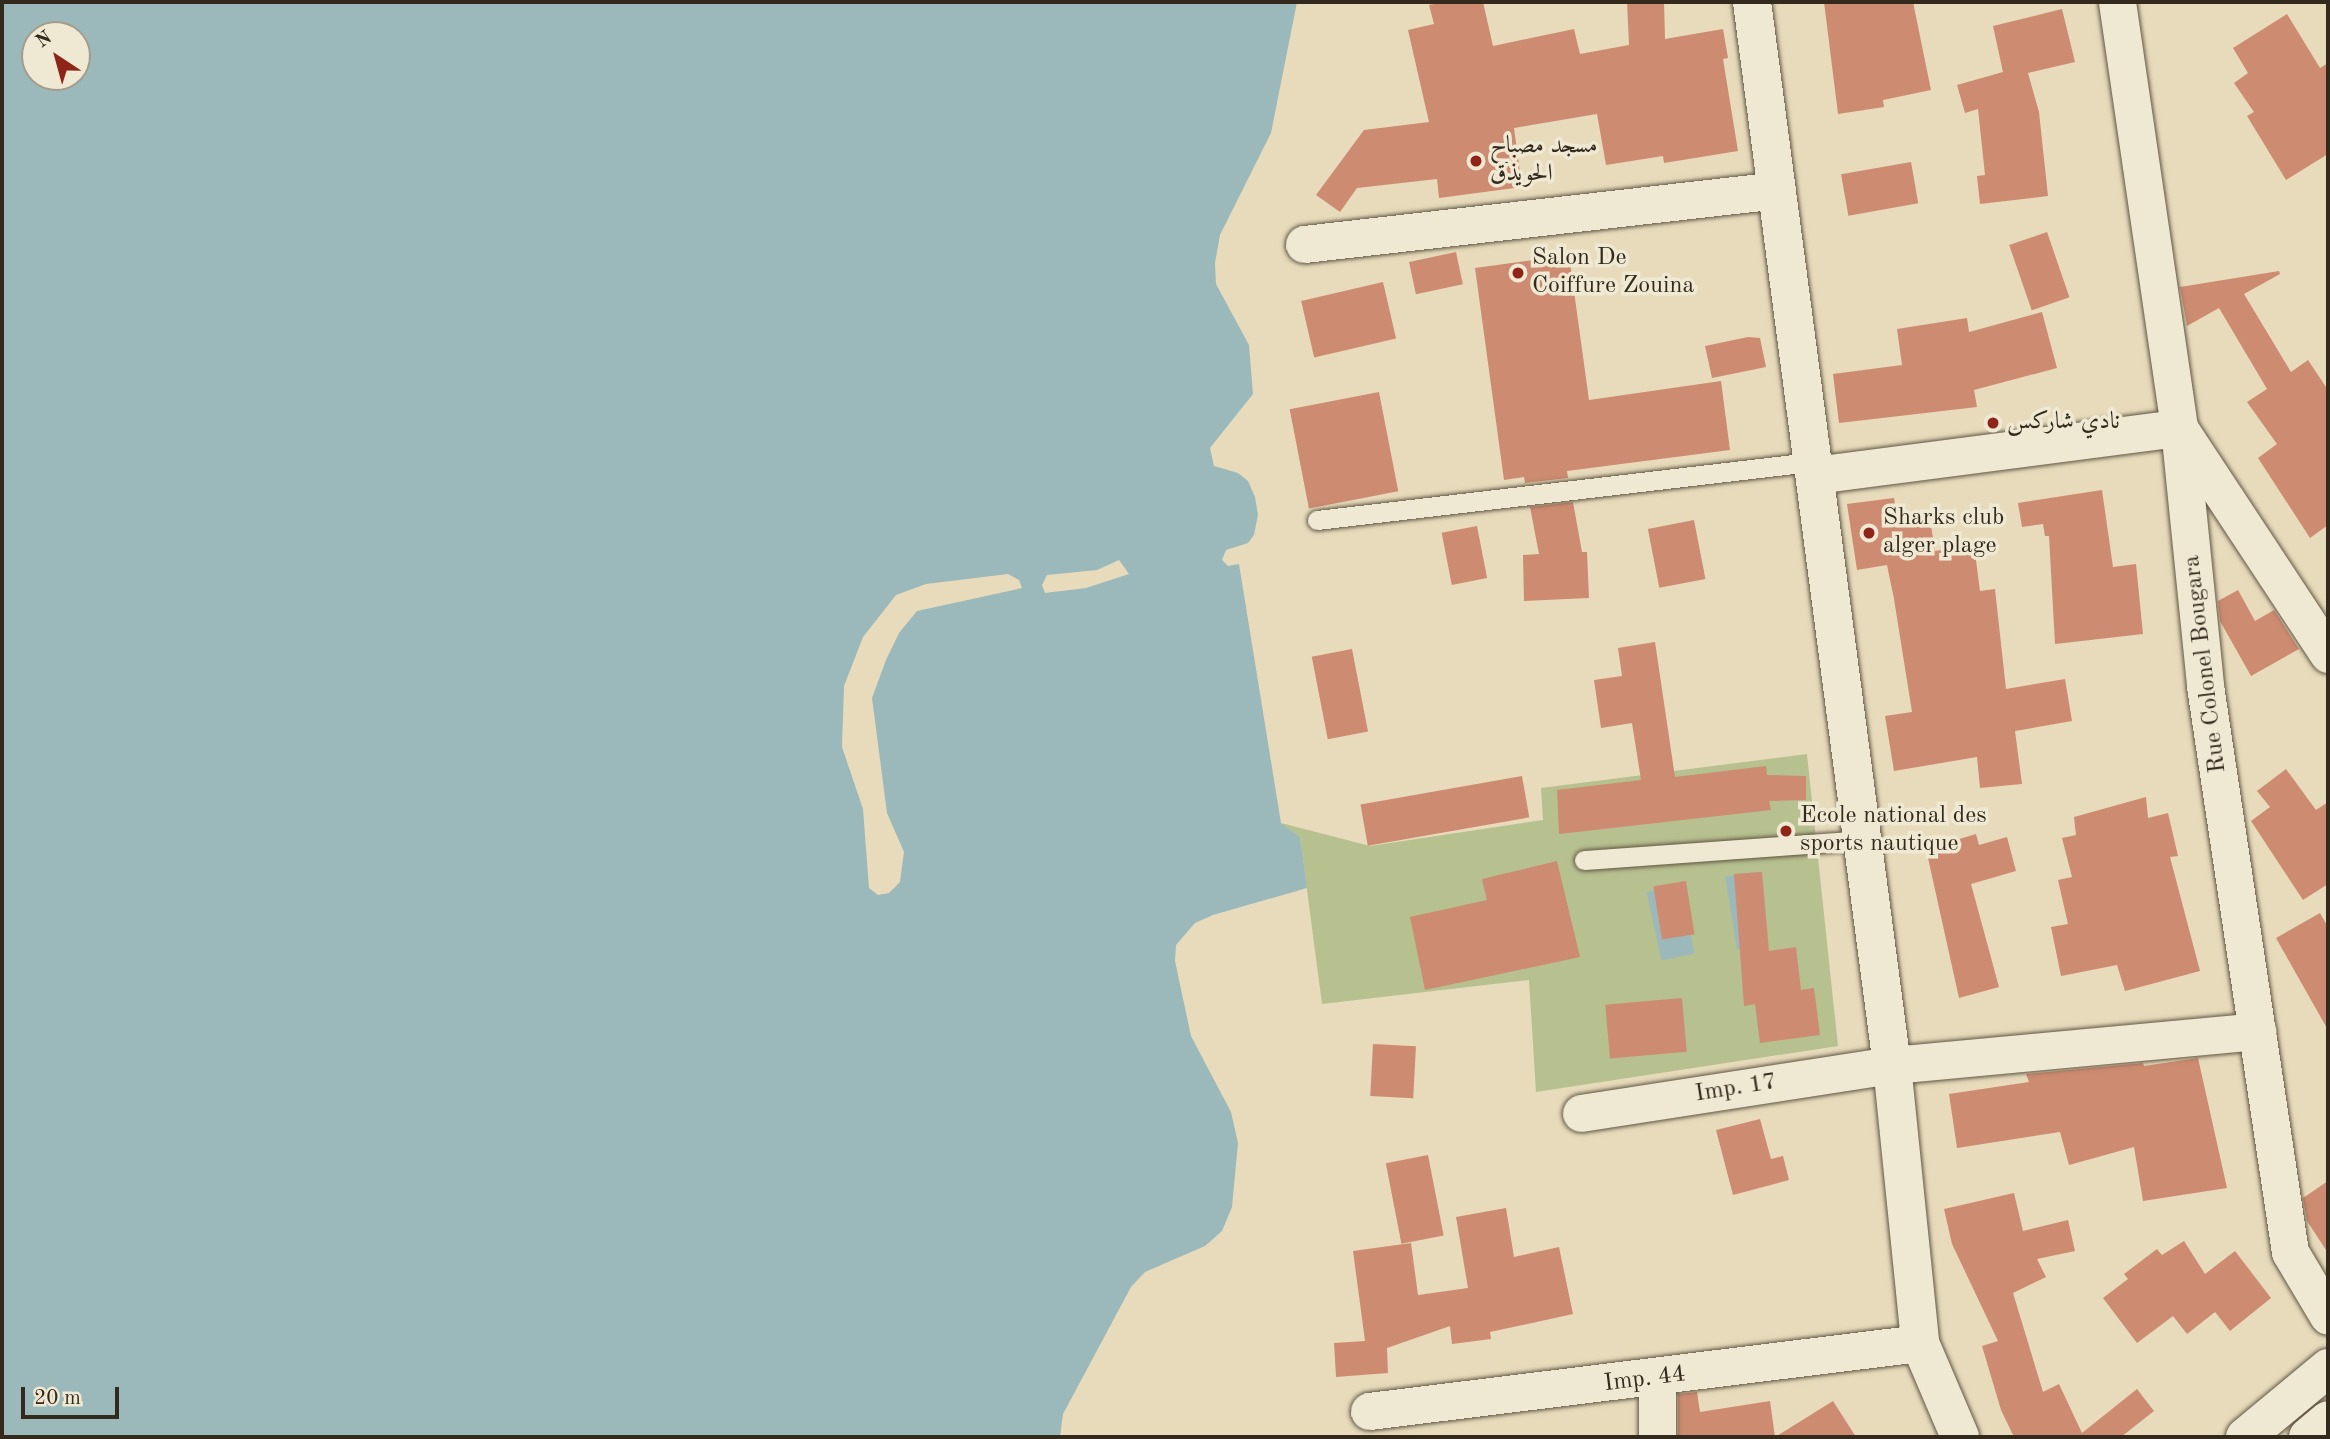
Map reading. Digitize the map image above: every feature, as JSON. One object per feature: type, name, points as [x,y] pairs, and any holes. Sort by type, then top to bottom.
[{"type":"street","points":[[1752,2],[1892,1065],[1920,1343],[1960,1437]]},
{"type":"street","name":"Rue Colonel Bougara","points":[[2117,2],[2179,428],[2206,686],[2290,1252],[2328,1316]]},
{"type":"street","points":[[1304,244],[1777,190]]},
{"type":"street","points":[[1814,469],[2179,428],[2328,654]]},
{"type":"street","name":"Imp. 17","points":[[1581,1113],[1892,1065],[2257,1031]]},
{"type":"street","name":"Imp. 44","points":[[1369,1411],[1657,1379],[1920,1343]]},
{"type":"street","points":[[2245,1437],[2328,1368]]},
{"type":"street","points":[[1657,1379],[1657,1437]]},
{"type":"street","points":[[2308,1437],[2328,1420]]},
{"type":"lane","points":[[1317,520],[1814,469]]},
{"type":"lane","points":[[1584,860],[1862,840]]},
{"type":"green space","points":[[1807,754],[1838,1046],[1536,1092],[1529,980],[1322,1004],[1300,837],[1281,823],[1370,846],[1543,820],[1541,788]]},
{"type":"water","points":[[2,2],[1297,2],[1271,133],[1220,235],[1215,263],[1216,284],[1249,345],[1253,394],[1210,448],[1214,466],[1238,473],[1248,481],[1255,497],[1258,515],[1254,535],[1248,543],[1226,550],[1222,560],[1228,566],[1239,564],[1281,823],[1300,837],[1307,888],[1213,915],[1195,923],[1176,945],[1175,961],[1191,1036],[1231,1112],[1238,1143],[1232,1207],[1222,1231],[1205,1246],[1145,1272],[1131,1287],[1063,1414],[1060,1437],[2,1437]]},
{"type":"water","points":[[1755,872],[1767,945],[1737,950],[1725,877]]},
{"type":"water","points":[[1680,885],[1695,953],[1661,961],[1647,892]]},
{"type":"pier","points":[[1119,560],[1129,574],[1086,588],[1045,593],[1042,585],[1047,575],[1097,570]]},
{"type":"pier","points":[[1008,574],[1019,580],[1022,588],[917,611],[899,633],[886,660],[872,698],[887,813],[904,852],[900,882],[889,893],[878,895],[869,888],[863,809],[842,747],[844,686],[863,637],[896,595],[926,584]]},
{"type":"building","points":[[1443,2],[1483,2],[1493,46],[1574,29],[1580,54],[1629,45],[1627,2],[1664,2],[1665,39],[1723,29],[1728,58],[1723,59],[1738,151],[1664,163],[1663,156],[1606,165],[1597,114],[1514,128],[1522,187],[1439,198],[1437,179],[1357,188],[1340,212],[1316,195],[1364,130],[1429,122],[1408,30],[1434,24],[1429,5]]},
{"type":"building","points":[[1824,2],[1913,2],[1931,90],[1883,100],[1884,107],[1838,114]]},
{"type":"building","points":[[2062,9],[2075,62],[2028,73],[2039,112],[2048,196],[1980,204],[1977,176],[1985,175],[1978,109],[1965,113],[1957,85],[2003,72],[1993,26]]},
{"type":"building","points":[[2287,14],[2320,68],[2328,63],[2328,154],[2286,180],[2247,116],[2254,112],[2234,83],[2248,73],[2233,48]]},
{"type":"building","points":[[1911,162],[1918,203],[1848,216],[1841,174]]},
{"type":"building","points":[[2047,232],[2069,297],[2032,310],[2009,245]]},
{"type":"building","points":[[1456,252],[1463,284],[1416,294],[1409,262]]},
{"type":"building","points":[[1569,255],[1589,400],[1721,381],[1730,450],[1567,471],[1568,478],[1525,483],[1524,477],[1504,480],[1475,268]]},
{"type":"building","points":[[2279,271],[2280,274],[2244,294],[2291,372],[2308,360],[2328,390],[2328,525],[2310,538],[2258,458],[2277,444],[2247,402],[2267,389],[2219,308],[2187,326],[2180,287]]},
{"type":"building","points":[[1383,282],[1396,339],[1314,357],[1301,301]]},
{"type":"building","points":[[2042,312],[2057,368],[1974,390],[1977,407],[1839,423],[1833,374],[1902,365],[1897,329],[1967,318],[1969,332]]},
{"type":"building","points":[[1748,337],[1760,338],[1766,367],[1712,378],[1705,346]]},
{"type":"building","points":[[1379,392],[1398,491],[1309,509],[1290,409]]},
{"type":"building","points":[[2102,490],[2113,567],[2136,564],[2143,634],[2055,644],[2049,536],[2045,536],[2043,524],[2022,527],[2018,503]]},
{"type":"building","points":[[1894,498],[1898,524],[1930,519],[1935,551],[1974,545],[1980,591],[1995,589],[2006,689],[2065,679],[2072,721],[2015,731],[2022,784],[1980,788],[1977,757],[1894,771],[1885,716],[1912,712],[1894,599],[1887,565],[1857,570],[1847,504]]},
{"type":"building","points":[[1573,502],[1582,552],[1587,552],[1589,598],[1524,601],[1523,555],[1539,554],[1530,507]]},
{"type":"building","points":[[1694,520],[1705,579],[1659,588],[1648,529]]},
{"type":"building","points":[[1477,526],[1487,578],[1452,585],[1442,533]]},
{"type":"building","points":[[2238,590],[2255,621],[2274,610],[2299,649],[2251,676],[2220,621],[2218,601]]},
{"type":"building","points":[[1655,642],[1675,777],[1766,766],[1767,775],[1806,776],[1806,800],[1769,801],[1771,810],[1559,834],[1557,790],[1641,780],[1632,723],[1601,728],[1594,680],[1622,676],[1618,648]]},
{"type":"building","points":[[1352,649],[1368,731],[1328,739],[1312,657]]},
{"type":"building","points":[[2286,769],[2316,810],[2328,802],[2328,884],[2303,900],[2251,821],[2270,807],[2257,791]]},
{"type":"building","points":[[1522,776],[1529,817],[1368,846],[1360,804]]},
{"type":"building","points":[[2146,797],[2148,818],[2168,813],[2178,856],[2170,857],[2200,971],[2125,991],[2117,965],[2061,976],[2051,927],[2068,924],[2058,880],[2072,877],[2062,838],[2076,835],[2074,817]]},
{"type":"building","points":[[1976,834],[1979,845],[2007,837],[2016,871],[1971,884],[1999,987],[1959,998],[1926,849]]},
{"type":"building","points":[[1557,861],[1580,957],[1425,990],[1410,917],[1487,900],[1482,879]]},
{"type":"building","points":[[1762,872],[1769,951],[1796,947],[1801,990],[1814,988],[1820,1035],[1760,1043],[1755,1004],[1744,1006],[1734,874]]},
{"type":"building","points":[[1686,881],[1694,934],[1662,939],[1653,886]]},
{"type":"building","points":[[2320,913],[2328,927],[2328,1030],[2276,938]]},
{"type":"building","points":[[1682,998],[1687,1052],[1610,1059],[1605,1005]]},
{"type":"building","points":[[1373,1044],[1416,1046],[1413,1098],[1370,1096]]},
{"type":"building","points":[[2198,1058],[2227,1188],[2143,1201],[2134,1147],[2069,1165],[2060,1132],[1957,1148],[1949,1094],[2029,1082],[2026,1074],[2143,1063],[2144,1066]]},
{"type":"building","points":[[1760,1119],[1771,1159],[1783,1156],[1789,1180],[1733,1195],[1716,1130]]},
{"type":"building","points":[[1428,1155],[1444,1235],[1401,1244],[1386,1163]]},
{"type":"building","points":[[2328,1181],[2328,1253],[2307,1221],[2303,1198]]},
{"type":"building","points":[[2014,1193],[2023,1231],[2068,1220],[2075,1251],[2037,1259],[2046,1277],[2013,1293],[2043,1392],[2059,1384],[2082,1433],[2137,1389],[2154,1411],[2121,1437],[2014,1437],[2001,1410],[1982,1346],[1998,1341],[1952,1244],[1944,1209]]},
{"type":"building","points":[[1506,1208],[1514,1257],[1559,1247],[1573,1314],[1490,1332],[1491,1339],[1452,1344],[1450,1326],[1387,1348],[1388,1373],[1336,1377],[1334,1343],[1365,1341],[1353,1251],[1411,1243],[1418,1295],[1468,1288],[1456,1217]]},
{"type":"building","points":[[2184,1241],[2205,1274],[2235,1251],[2271,1298],[2230,1331],[2215,1312],[2187,1334],[2173,1316],[2137,1343],[2103,1298],[2128,1279],[2124,1274],[2157,1249],[2162,1255]]},
{"type":"building","points":[[1697,1392],[1700,1412],[1770,1401],[1775,1437],[1678,1437],[1678,1394]]},
{"type":"building","points":[[1833,1401],[1856,1437],[1775,1437]]},
{"type":"place","name":"مسجد مصباح الحويذق","points":[[1476,161]]},
{"type":"place","name":"Salon De Coiffure Zouina","points":[[1518,273]]},
{"type":"place","name":"نادي شاركس","points":[[1993,423]]},
{"type":"place","name":"Sharks club alger plage","points":[[1869,533]]},
{"type":"place","name":"Ecole national des sports nautique","points":[[1786,831]]}]
